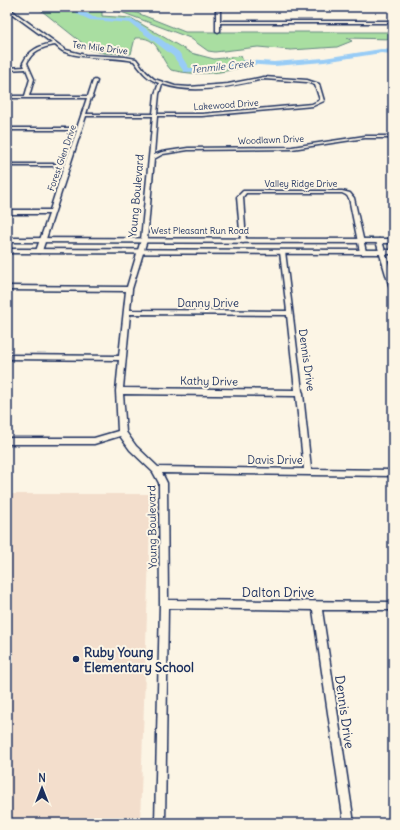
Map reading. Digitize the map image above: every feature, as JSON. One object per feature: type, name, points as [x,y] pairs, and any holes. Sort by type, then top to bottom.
[{"type":"main road","name":"West Pleasant Run Road","points":[[7,240],[393,242]]},
{"type":"main road","name":"West Pleasant Run Road","points":[[7,251],[393,252]]},
{"type":"street","points":[[218,7],[218,31]]},
{"type":"street","name":"Ten Mile Drive","points":[[7,8],[65,51],[77,55],[135,60],[145,73],[153,80],[176,87],[189,88],[228,85],[264,78],[292,80]]},
{"type":"street","points":[[219,22],[393,22]]},
{"type":"street","points":[[27,97],[32,79],[31,73],[25,63],[27,57],[32,52],[54,44]]},
{"type":"street","points":[[7,69],[27,68]]},
{"type":"street","name":"Lakewood Drive","points":[[85,115],[202,115],[313,105],[322,101],[317,84],[307,81],[292,80]]},
{"type":"street","name":"Forest Glen Drive","points":[[39,251],[44,240],[95,81]]},
{"type":"street","name":"Young Boulevard","points":[[160,823],[164,604],[164,493],[163,483],[156,470],[133,448],[122,433],[119,391],[129,289],[144,240],[157,94],[161,82]]},
{"type":"street","points":[[7,97],[91,97]]},
{"type":"street","points":[[7,129],[80,129]]},
{"type":"street","name":"Woodlawn Drive","points":[[151,158],[162,153],[188,149],[292,148],[358,138],[393,137]]},
{"type":"street","points":[[7,165],[67,165]]},
{"type":"street","name":"Valley Ridge Drive","points":[[243,241],[240,198],[246,192],[342,192],[348,194],[351,198],[363,252]]},
{"type":"street","points":[[7,212],[52,212]]},
{"type":"street","points":[[379,241],[393,288]]},
{"type":"street","name":"Dennis Drive","points":[[283,252],[308,472]]},
{"type":"street","points":[[7,288],[129,289]]},
{"type":"street","name":"Danny Drive","points":[[127,312],[289,313]]},
{"type":"street","points":[[7,357],[123,358]]},
{"type":"street","name":"Kathy Drive","points":[[119,391],[300,393]]},
{"type":"street","points":[[7,441],[94,441],[122,433]]},
{"type":"street","name":"Davis Drive","points":[[156,470],[393,473]]},
{"type":"street","name":"Dalton Drive","points":[[164,604],[393,606]]},
{"type":"street","name":"Dennis Drive","points":[[317,605],[348,823]]},
{"type":"shaded area","name":"Ruby Young Elementary School","points":[[7,494],[151,494],[140,823],[7,823]]},
{"type":"green space","points":[[37,7],[92,7],[102,11],[102,16],[131,18],[191,53],[214,59],[241,56],[245,66],[227,71],[208,73],[190,73],[171,70],[154,43],[143,38],[135,38],[131,54],[104,53],[91,50]]},
{"type":"green space","points":[[108,7],[122,7],[185,32],[393,32],[393,39],[347,38],[352,41],[337,47],[291,50],[258,47],[215,52],[208,51],[190,38]]},
{"type":"waterway","name":"Tenmile Creek","points":[[73,7],[81,14],[92,19],[132,21],[176,54],[187,70],[213,69],[247,62],[274,64],[324,60],[381,51],[393,52]]},
{"type":"place","name":"Ruby Young Elementary School","points":[[76,659]]}]
